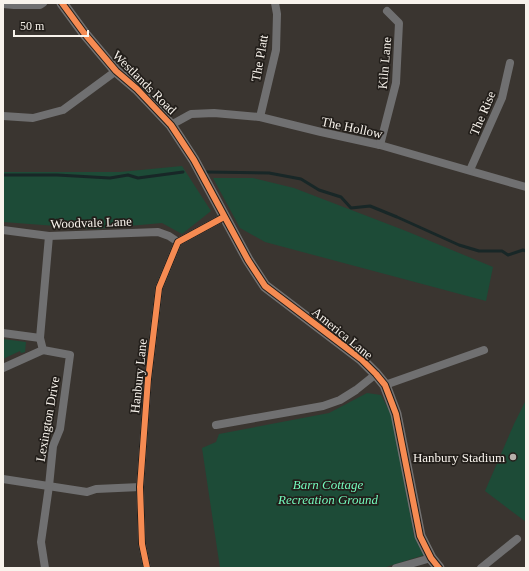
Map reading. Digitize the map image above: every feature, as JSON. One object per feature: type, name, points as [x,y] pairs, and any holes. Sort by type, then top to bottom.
[{"type":"street","points":[[3,4],[40,5],[43,3]]},
{"type":"street","name":"Westlands Road","points":[[62,3],[84,33],[116,71],[137,89],[171,125],[194,160]]},
{"type":"street","name":"The Platt","points":[[260,117],[276,50],[275,3]]},
{"type":"street","name":"Kiln Lane","points":[[380,145],[396,83],[399,23],[387,11]]},
{"type":"street","name":"The Rise","points":[[470,170],[502,98],[510,63]]},
{"type":"street","points":[[3,116],[33,118],[64,110],[116,71]]},
{"type":"street","name":"The Hollow","points":[[171,125],[191,114],[214,113],[260,117],[380,145],[526,187]]},
{"type":"street","name":"America Lane","points":[[194,160],[248,260],[265,286],[361,359],[385,384],[396,414],[420,536],[431,558],[439,568]]},
{"type":"street","points":[[178,242],[224,217]]},
{"type":"street","name":"Woodvale Lane","points":[[3,230],[49,236],[158,232],[169,236],[178,242]]},
{"type":"street","points":[[3,368],[43,350],[40,338],[49,236]]},
{"type":"street","name":"Hanbury Lane","points":[[147,568],[142,544],[140,487],[148,379],[160,288],[178,242]]},
{"type":"street","points":[[3,333],[40,338]]},
{"type":"street","name":"Lexington Drive","points":[[43,350],[70,355],[60,429],[53,446],[49,486]]},
{"type":"street","points":[[385,384],[484,350]]},
{"type":"street","name":"America Lane","points":[[216,425],[323,406],[340,400],[356,390],[376,374]]},
{"type":"street","points":[[3,478],[87,492],[96,489],[140,487]]},
{"type":"street","points":[[45,568],[41,542],[49,486]]},
{"type":"street","points":[[481,568],[517,539]]},
{"type":"street","points":[[396,568],[431,558]]},
{"type":"green space","points":[[182,166],[211,211],[182,234],[162,223],[96,229],[3,222],[3,172],[120,172]]},
{"type":"green space","points":[[213,178],[253,178],[294,188],[406,231],[493,267],[486,301],[265,242],[240,228]]},
{"type":"green space","points":[[3,339],[26,342],[25,352],[21,353],[20,351],[3,359]]},
{"type":"green space","name":"Barn Cottage Recreation Ground","points":[[367,393],[381,395],[393,418],[414,536],[424,555],[383,568],[220,568],[202,448],[216,442],[219,434],[329,413]]},
{"type":"green space","name":"Hanbury Stadium","points":[[526,400],[526,522],[485,491]]},
{"type":"waterway","points":[[3,175],[57,175],[110,178],[128,175],[138,178],[183,172]]},
{"type":"waterway","points":[[206,172],[269,173],[301,179],[319,190],[341,197],[351,208],[370,206],[459,245],[479,251],[502,251],[508,255],[523,250],[526,251]]},
{"type":"cycle path","points":[[62,3],[84,33],[116,71],[137,89],[171,125],[194,160],[248,260],[265,286],[361,359],[385,385],[396,414],[420,536],[431,558],[439,568]]},
{"type":"cycle path","points":[[147,568],[142,544],[140,487],[148,379],[159,288],[178,242],[224,217]]},
{"type":"place","name":"Hanbury Stadium","points":[[513,457]]}]
